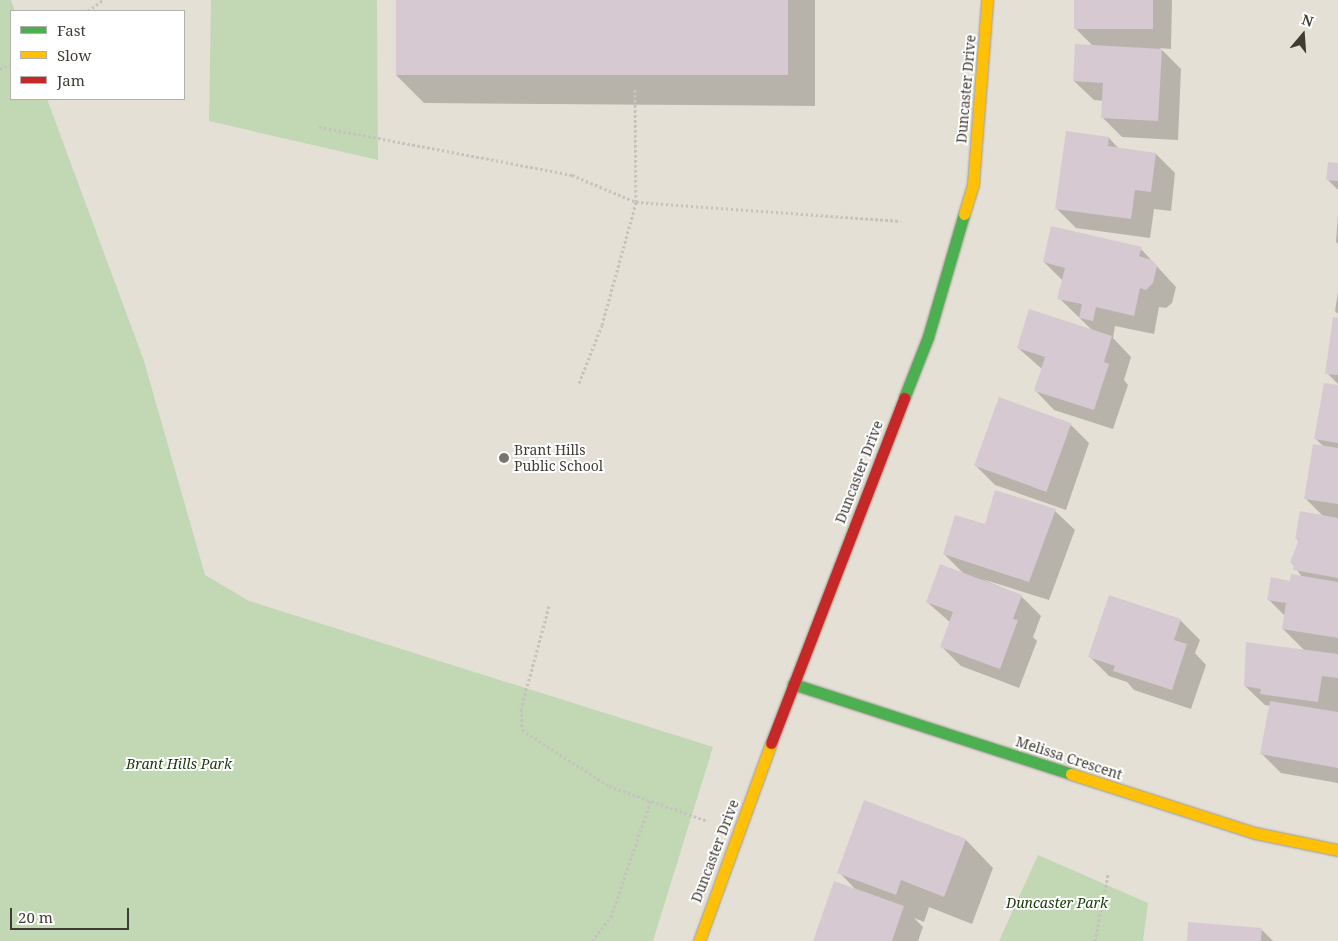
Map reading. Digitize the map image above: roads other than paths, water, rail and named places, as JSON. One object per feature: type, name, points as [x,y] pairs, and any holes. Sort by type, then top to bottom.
[{"type":"street","name":"Duncaster Drive","points":[[698,941],[793,684],[928,337],[973,184],[987,0]]},
{"type":"street","name":"Melissa Crescent","points":[[793,684],[1255,833],[1338,850]]},
{"type":"place","name":"Brant Hills Public School","points":[[504,458]]},
{"type":"park label","name":"Brant Hills Park","points":[[179,764]]},
{"type":"park label","name":"Duncaster Park","points":[[1057,903]]}]
